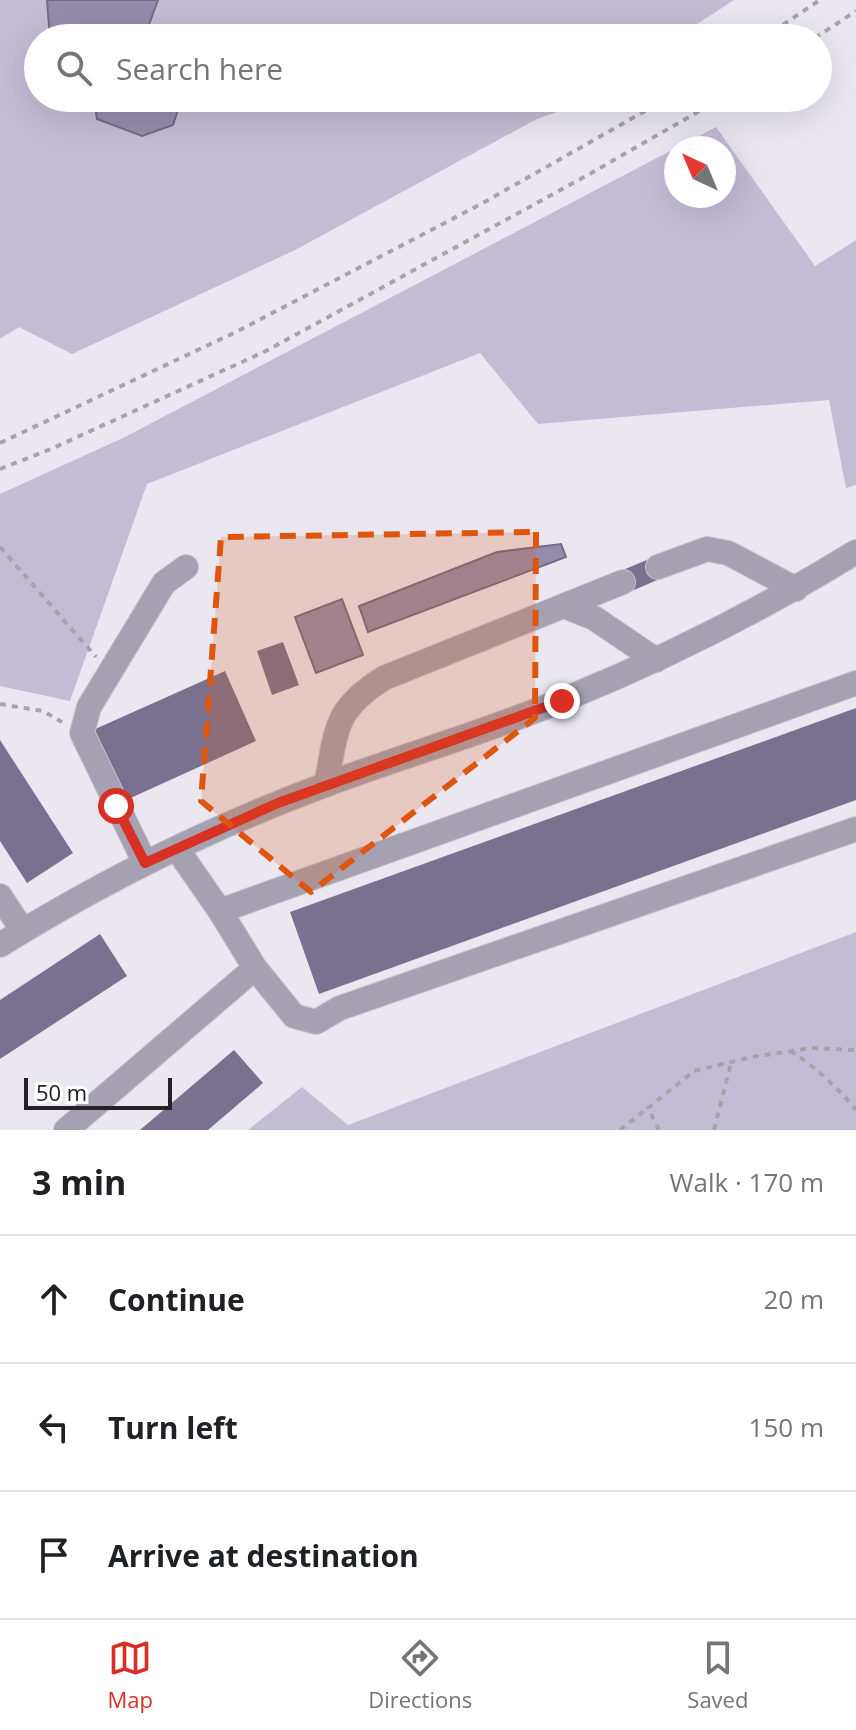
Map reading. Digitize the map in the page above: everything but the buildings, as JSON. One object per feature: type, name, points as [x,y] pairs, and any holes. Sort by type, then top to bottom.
[{"type":"lane","points":[[658,567],[707,549],[728,553],[796,589]]},
{"type":"lane","points":[[0,945],[145,863],[177,849],[326,785],[562,701],[656,660],[796,589],[856,552]]},
{"type":"lane","points":[[145,863],[82,733],[89,707],[164,583],[186,567]]},
{"type":"lane","points":[[326,785],[339,720],[360,693],[384,678],[623,582]]},
{"type":"lane","points":[[564,606],[594,618],[656,660]]},
{"type":"lane","points":[[220,911],[856,683]]},
{"type":"lane","points":[[177,849],[255,968],[294,1016],[316,1022],[340,1008],[856,829]]},
{"type":"lane","points":[[0,896],[23,931]]},
{"type":"lane","points":[[66,1130],[255,968]]},
{"type":"path","points":[[784,24],[820,0]]},
{"type":"path","points":[[832,27],[856,11]]},
{"type":"path","points":[[0,443],[236,332],[481,204],[643,112]]},
{"type":"path","points":[[0,469],[266,351],[698,112]]},
{"type":"path","points":[[0,547],[110,672]]},
{"type":"path","points":[[0,704],[43,711],[82,733]]},
{"type":"path","points":[[620,1130],[694,1071],[811,1048],[856,1050]]},
{"type":"path","points":[[790,1051],[806,1060],[842,1092],[856,1110]]},
{"type":"path","points":[[714,1130],[732,1062]]},
{"type":"path","points":[[648,1108],[659,1130]]},
{"type":"highlighted area","points":[[536,532],[535,718],[311,892],[201,801],[221,537]]},
{"type":"shaded area","points":[[0,0],[47,0],[49,24],[24,24],[24,112],[557,112],[537,119],[295,250],[72,354],[19,327],[0,339]]},
{"type":"shaded area","points":[[47,0],[158,0],[149,24],[49,24]]},
{"type":"shaded area","points":[[158,0],[734,0],[697,24],[149,24]]},
{"type":"shaded area","points":[[96,112],[177,112],[173,125],[142,136],[97,119]]},
{"type":"shaded area","points":[[716,127],[722,136],[699,136]]},
{"type":"shaded area","points":[[664,154],[664,208],[736,208],[736,155],[815,266],[856,240],[856,485],[846,488],[829,400],[538,424],[480,353],[147,484],[70,701],[0,686],[0,494],[125,437]]},
{"type":"shaded area","points":[[561,544],[566,557],[368,632],[359,606],[497,552]]},
{"type":"shaded area","points":[[342,599],[363,655],[316,673],[295,617]]},
{"type":"shaded area","points":[[856,932],[856,1130],[248,1130],[302,1087],[348,1125]]},
{"type":"route","points":[[116,806],[145,863],[278,803],[562,701]]}]
